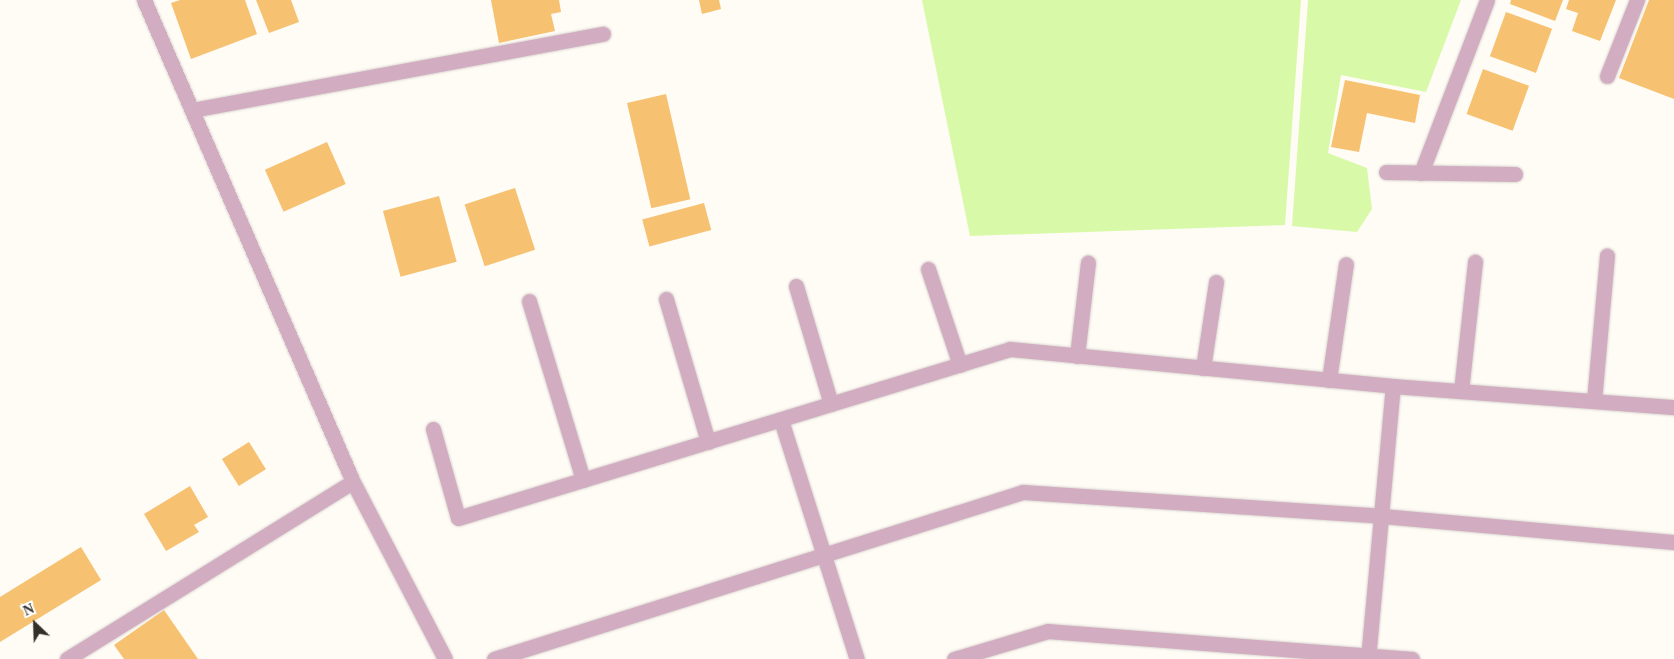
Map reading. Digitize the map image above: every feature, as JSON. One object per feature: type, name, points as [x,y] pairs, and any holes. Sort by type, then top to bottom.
[{"type":"street","points":[[144,0],[353,482],[444,659]]},
{"type":"street","points":[[1421,173],[1487,0]]},
{"type":"street","points":[[1607,76],[1636,0]]},
{"type":"street","points":[[192,110],[603,34]]},
{"type":"street","points":[[1386,172],[1515,174]]},
{"type":"street","points":[[1594,401],[1607,256]]},
{"type":"street","points":[[1461,391],[1475,262]]},
{"type":"street","points":[[1077,356],[1088,264]]},
{"type":"street","points":[[1328,380],[1346,264]]},
{"type":"street","points":[[928,269],[960,365]]},
{"type":"street","points":[[1202,368],[1216,282]]},
{"type":"street","points":[[796,286],[831,404]]},
{"type":"street","points":[[666,300],[708,442]]},
{"type":"street","points":[[530,301],[583,480]]},
{"type":"street","points":[[433,429],[458,518],[1010,350],[1393,386],[1674,407]]},
{"type":"street","points":[[1368,657],[1393,386]]},
{"type":"street","points":[[781,420],[857,659]]},
{"type":"street","points":[[67,659],[353,482]]},
{"type":"street","points":[[494,659],[1024,492],[1381,516],[1674,542]]},
{"type":"street","points":[[954,659],[1048,631],[1412,659]]},
{"type":"green space","points":[[922,0],[1301,0],[1285,225],[970,236]]},
{"type":"green space","points":[[1308,0],[1461,0],[1426,92],[1341,75],[1328,153],[1367,168],[1372,209],[1357,232],[1292,226]]},
{"type":"building","points":[[180,0],[245,0],[257,34],[191,59],[171,3]]},
{"type":"building","points":[[256,0],[291,0],[299,22],[269,33]]},
{"type":"building","points":[[491,0],[559,0],[561,12],[551,14],[555,31],[499,43]]},
{"type":"building","points":[[699,0],[719,0],[721,9],[702,14]]},
{"type":"building","points":[[1511,0],[1563,0],[1555,21],[1510,4]]},
{"type":"building","points":[[1569,0],[1616,0],[1600,41],[1572,31],[1578,13],[1566,9]]},
{"type":"building","points":[[1649,0],[1674,0],[1674,99],[1619,78]]},
{"type":"building","points":[[1506,12],[1552,29],[1536,73],[1490,56]]},
{"type":"building","points":[[1483,69],[1529,86],[1513,131],[1467,114]]},
{"type":"building","points":[[1345,80],[1420,95],[1415,123],[1367,113],[1359,152],[1331,147]]},
{"type":"building","points":[[666,94],[690,199],[651,208],[627,103]]},
{"type":"building","points":[[327,142],[346,184],[284,212],[265,170]]},
{"type":"building","points":[[515,188],[535,250],[485,266],[465,204]]},
{"type":"building","points":[[439,196],[457,262],[401,277],[383,211]]},
{"type":"building","points":[[704,203],[711,230],[649,247],[642,220]]},
{"type":"building","points":[[249,442],[266,469],[239,486],[222,459]]},
{"type":"building","points":[[190,486],[208,517],[194,525],[199,532],[166,551],[144,514]]},
{"type":"building","points":[[81,547],[101,580],[0,642],[0,597]]},
{"type":"building","points":[[164,610],[198,659],[124,659],[114,645]]}]
